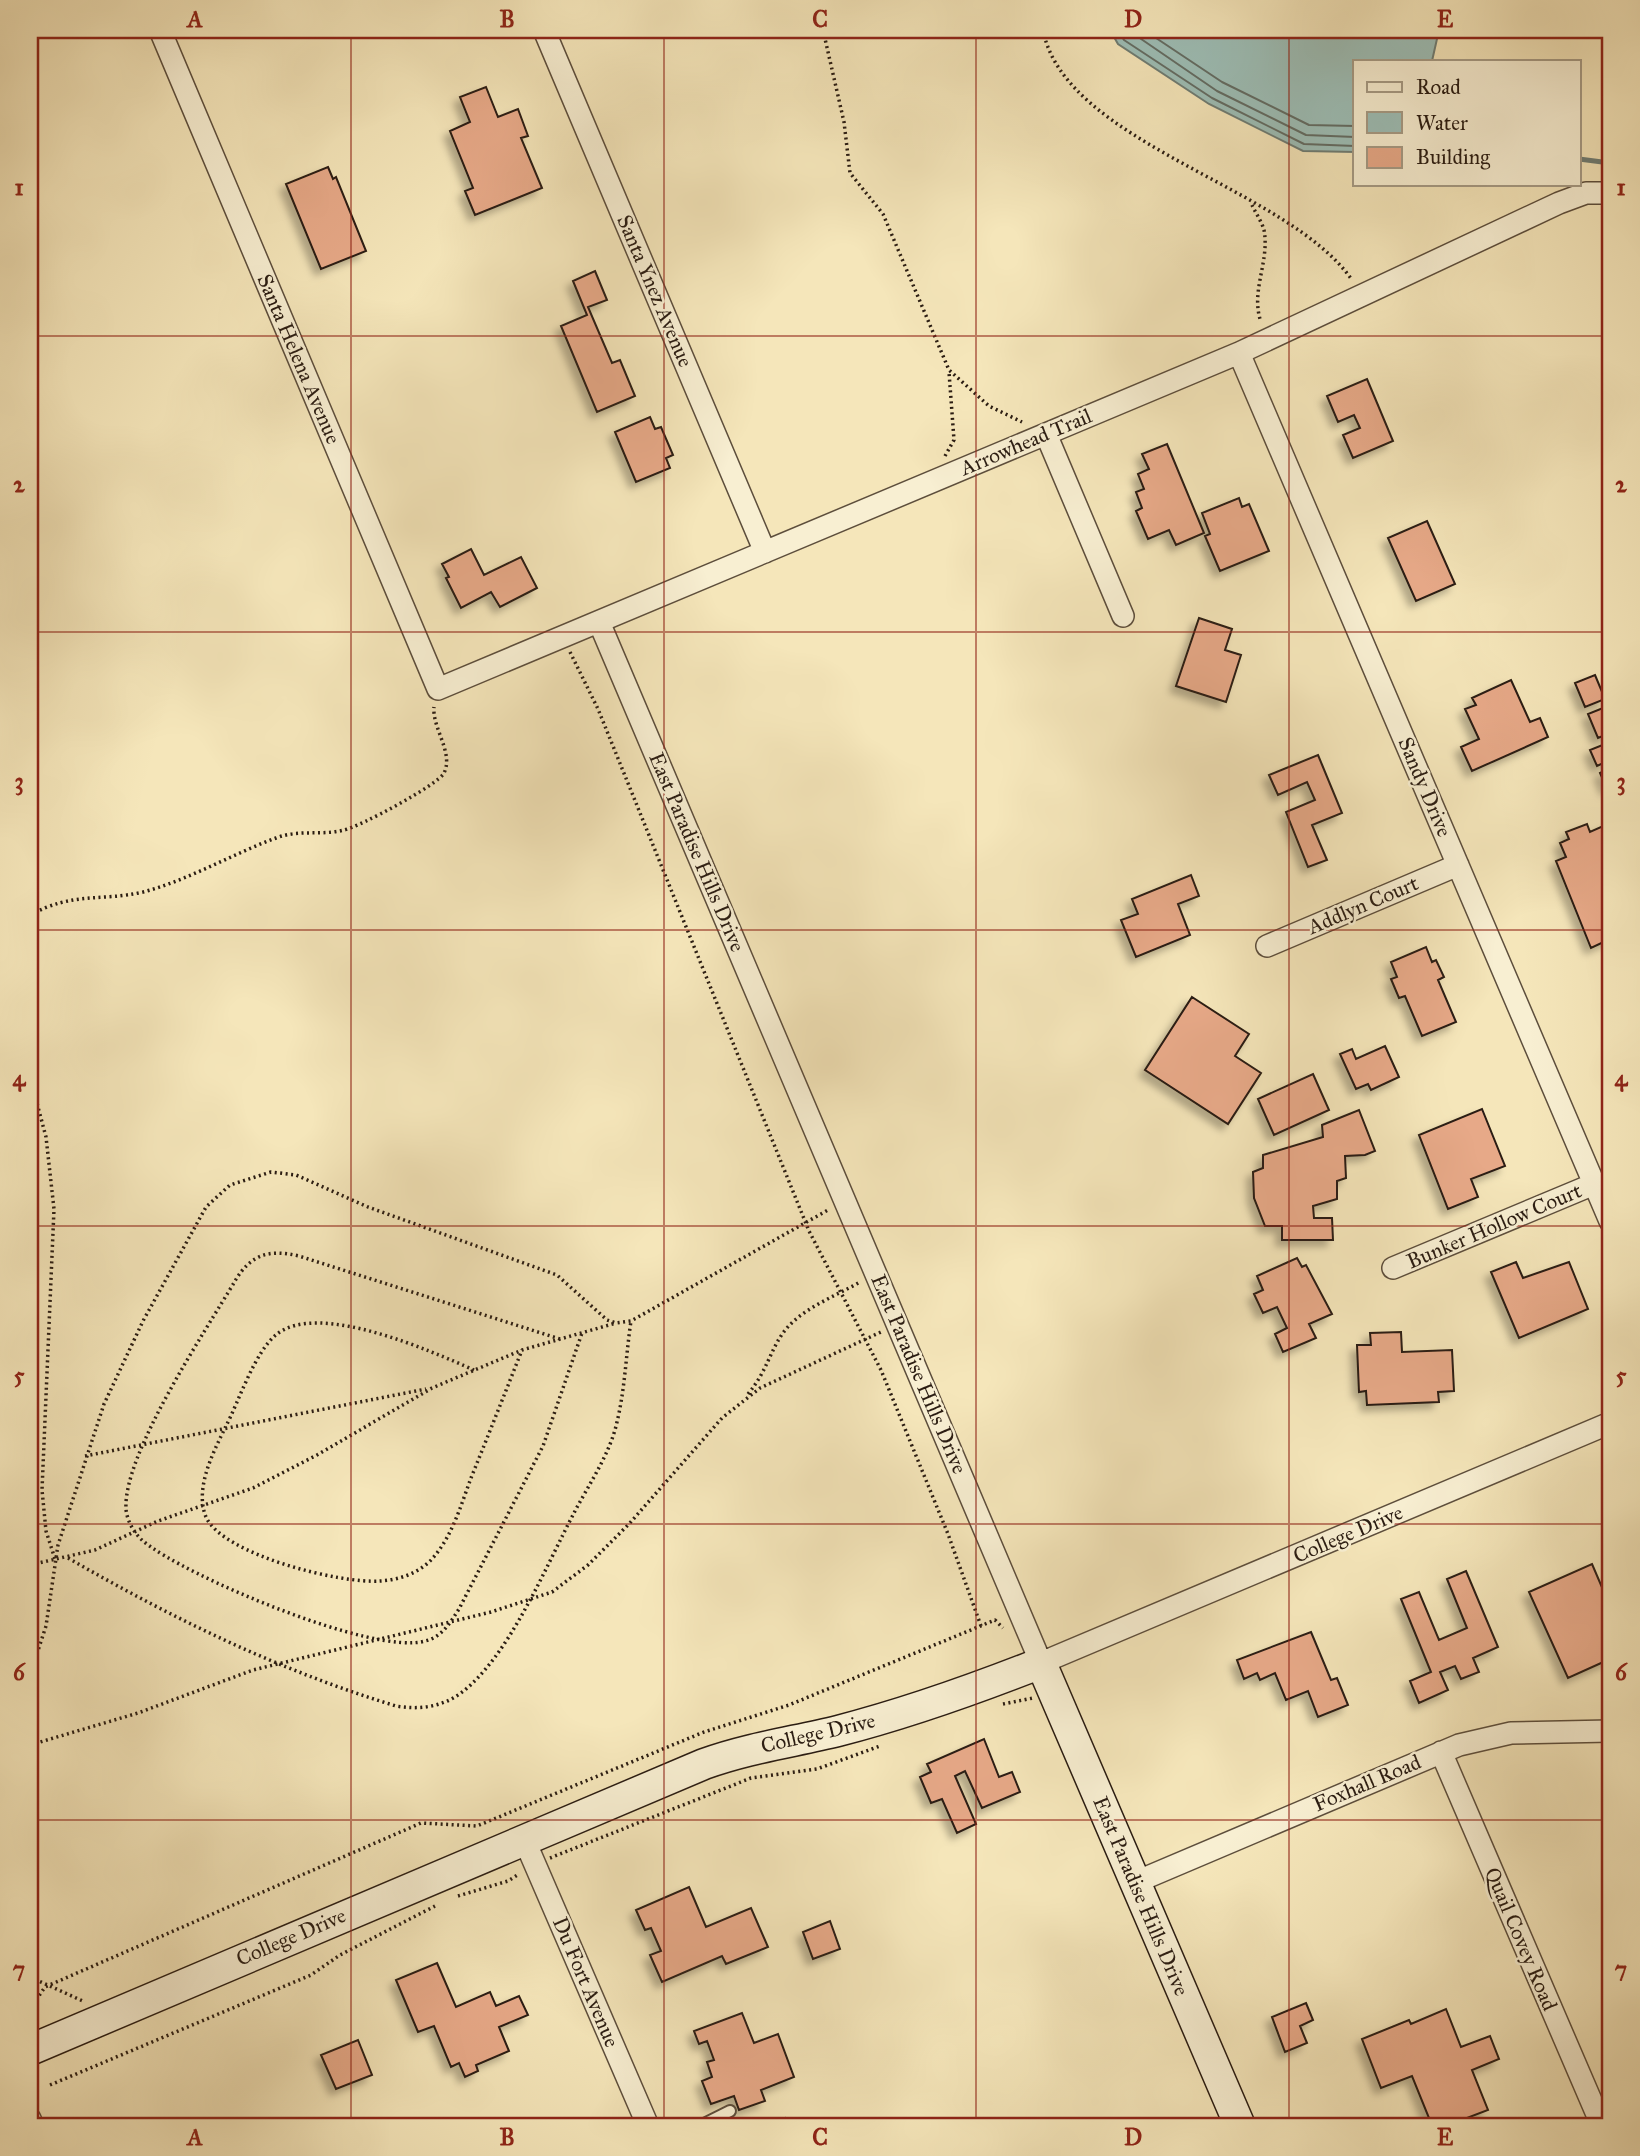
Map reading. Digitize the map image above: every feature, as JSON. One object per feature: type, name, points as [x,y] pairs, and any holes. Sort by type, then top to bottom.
[{"type":"main road","name":"College Drive","points":[[30,2050],[524,1839],[735,1753],[868,1723],[976,1689],[1041,1663]]},
{"type":"main road","name":"East Paradise Hills Drive","points":[[1041,1663],[1240,2126]]},
{"type":"street","name":"Santa Helena Avenue","points":[[160,30],[438,689]]},
{"type":"street","name":"Santa Ynez Avenue","points":[[544,30],[765,552]]},
{"type":"street","name":"Arrowhead Trail","points":[[438,689],[1238,353],[1559,203],[1586,193],[1610,193]]},
{"type":"street","name":"Sandy Drive","points":[[1238,353],[1610,1222]]},
{"type":"street","points":[[1046,433],[1123,615]]},
{"type":"street","name":"East Paradise Hills Drive","points":[[599,622],[1041,1663]]},
{"type":"street","name":"Addlyn Court","points":[[1267,946],[1458,865]]},
{"type":"street","name":"Bunker Hollow Court","points":[[1393,1268],[1594,1184]]},
{"type":"street","name":"College Drive","points":[[1041,1663],[1610,1423]]},
{"type":"street","name":"Foxhall Road","points":[[1136,1882],[1441,1752],[1481,1739],[1511,1733],[1610,1731]]},
{"type":"street","name":"Quail Covey Road","points":[[1441,1752],[1601,2126]]},
{"type":"street","name":"Du Fort Avenue","points":[[524,1839],[648,2126]]},
{"type":"street","points":[[30,2119],[33,2126]]},
{"type":"lane","points":[[700,2126],[730,2111]]},
{"type":"path","points":[[822,30],[844,122],[850,173],[883,214],[949,370],[954,440],[930,482]]},
{"type":"path","points":[[1043,30],[1046,48],[1077,91],[1112,121],[1323,246],[1342,265],[1363,296]]},
{"type":"path","points":[[1251,203],[1264,229],[1263,264],[1256,297],[1267,340]]},
{"type":"path","points":[[949,370],[989,406],[1046,433]]},
{"type":"path","points":[[566,644],[598,709],[806,1222],[880,1370],[948,1534],[981,1626]]},
{"type":"path","points":[[30,915],[67,900],[147,891],[292,832],[338,831],[355,827],[430,788],[442,777],[447,766],[433,713],[438,689]]},
{"type":"path","points":[[30,1077],[46,1137],[54,1209],[42,1490],[46,1531],[56,1561]]},
{"type":"path","points":[[30,1675],[46,1626],[56,1561],[85,1456],[104,1404],[143,1321],[206,1207],[222,1190],[250,1176],[271,1172],[296,1175],[369,1207],[557,1275],[597,1314],[616,1323]]},
{"type":"path","points":[[30,1565],[95,1550],[203,1505],[267,1482],[432,1388],[522,1350],[631,1321],[845,1200]]},
{"type":"path","points":[[560,1339],[299,1256],[267,1252],[254,1257],[244,1266],[142,1445],[133,1471],[126,1506],[135,1532],[157,1551],[223,1585],[322,1624],[403,1643],[425,1642],[439,1635],[450,1622],[543,1446],[582,1333]]},
{"type":"path","points":[[30,1745],[138,1713],[225,1678],[527,1602],[563,1585],[588,1565],[629,1524],[722,1418],[744,1398],[765,1372],[784,1332],[796,1319],[876,1273]]},
{"type":"path","points":[[68,1558],[157,1609],[276,1664],[396,1706],[420,1708],[441,1704],[459,1695],[478,1676],[527,1602],[616,1427],[631,1321]]},
{"type":"path","points":[[474,1370],[414,1345],[365,1331],[325,1324],[293,1327],[278,1333],[267,1345],[207,1470],[203,1505],[207,1519],[221,1535],[247,1549],[293,1566],[368,1582],[411,1574],[432,1558],[452,1528],[522,1350]]},
{"type":"path","points":[[744,1398],[898,1324]]},
{"type":"path","points":[[85,1456],[432,1388]]},
{"type":"path","points":[[30,2009],[49,1986],[421,1823],[477,1826],[704,1732],[789,1705],[995,1620],[1007,1630]]},
{"type":"path","points":[[30,1977],[111,2015]]},
{"type":"water","points":[[1110,30],[1439,30],[1432,60],[1353,60],[1353,152],[1303,151],[1209,104],[1118,44]]},
{"type":"building","points":[[486,87],[498,117],[518,109],[528,136],[521,138],[542,188],[475,215],[465,191],[473,188],[450,131],[470,122],[460,97]]},
{"type":"building","points":[[328,167],[333,179],[336,177],[366,251],[321,269],[286,184]]},
{"type":"building","points":[[595,271],[607,300],[588,307],[612,363],[620,360],[635,396],[597,412],[561,326],[587,315],[573,281]]},
{"type":"building","points":[[1367,379],[1393,441],[1353,458],[1343,435],[1360,428],[1354,415],[1338,422],[1327,396]]},
{"type":"building","points":[[650,417],[655,429],[661,427],[673,455],[666,458],[670,468],[636,482],[615,432]]},
{"type":"building","points":[[1167,444],[1204,533],[1176,545],[1169,530],[1148,539],[1136,511],[1142,508],[1136,492],[1144,489],[1138,474],[1149,469],[1142,454]]},
{"type":"building","points":[[1239,498],[1242,507],[1249,504],[1269,551],[1220,571],[1205,536],[1210,534],[1202,513]]},
{"type":"building","points":[[1427,521],[1455,584],[1416,601],[1388,538]]},
{"type":"building","points":[[471,549],[484,575],[521,557],[537,588],[500,607],[491,592],[461,608],[442,564]]},
{"type":"building","points":[[1199,618],[1232,629],[1225,650],[1241,655],[1226,702],[1176,686]]},
{"type":"building","points":[[1595,675],[1605,699],[1585,707],[1575,683]]},
{"type":"building","points":[[1511,680],[1530,722],[1540,718],[1548,737],[1472,771],[1461,747],[1479,739],[1465,709],[1476,705],[1472,698]]},
{"type":"building","points":[[1608,706],[1610,733],[1598,738],[1588,714]]},
{"type":"building","points":[[1610,742],[1610,760],[1597,766],[1590,750]]},
{"type":"building","points":[[1318,755],[1342,813],[1312,825],[1327,860],[1308,867],[1286,812],[1315,800],[1307,782],[1278,795],[1269,775]]},
{"type":"building","points":[[1610,768],[1610,788],[1607,789],[1600,773]]},
{"type":"building","points":[[1610,823],[1610,939],[1591,948],[1556,861],[1566,857],[1560,843],[1569,839],[1566,832],[1587,824],[1590,832]]},
{"type":"building","points":[[1191,875],[1199,896],[1178,904],[1190,935],[1136,957],[1121,920],[1138,914],[1132,899]]},
{"type":"building","points":[[1426,947],[1432,962],[1436,960],[1444,977],[1438,980],[1456,1022],[1422,1036],[1405,996],[1399,998],[1391,979],[1397,977],[1391,962]]},
{"type":"building","points":[[1192,997],[1249,1034],[1235,1056],[1261,1073],[1228,1124],[1145,1070]]},
{"type":"building","points":[[1385,1046],[1399,1077],[1371,1090],[1368,1084],[1356,1089],[1340,1054],[1352,1049],[1356,1059]]},
{"type":"building","points":[[1313,1074],[1329,1110],[1274,1135],[1258,1099]]},
{"type":"building","points":[[1482,1109],[1505,1166],[1471,1179],[1478,1197],[1448,1209],[1419,1135]]},
{"type":"building","points":[[1359,1110],[1375,1151],[1365,1155],[1345,1156],[1346,1178],[1337,1181],[1337,1199],[1313,1206],[1314,1218],[1332,1218],[1333,1240],[1282,1240],[1282,1226],[1265,1226],[1254,1198],[1253,1172],[1263,1168],[1263,1155],[1323,1137],[1322,1125]]},
{"type":"building","points":[[1297,1258],[1302,1267],[1306,1265],[1332,1314],[1309,1324],[1316,1338],[1283,1352],[1275,1334],[1287,1328],[1277,1307],[1263,1313],[1254,1294],[1263,1290],[1257,1276]]},
{"type":"building","points":[[1516,1262],[1523,1278],[1569,1262],[1588,1309],[1519,1338],[1491,1272]]},
{"type":"building","points":[[1401,1332],[1402,1352],[1452,1350],[1454,1391],[1438,1392],[1439,1402],[1367,1405],[1366,1391],[1359,1392],[1357,1345],[1371,1345],[1370,1333]]},
{"type":"building","points":[[1592,1564],[1610,1606],[1610,1659],[1568,1678],[1529,1592]]},
{"type":"building","points":[[1466,1571],[1498,1647],[1473,1658],[1479,1672],[1461,1679],[1455,1666],[1440,1672],[1448,1690],[1419,1703],[1410,1681],[1431,1672],[1401,1599],[1419,1592],[1439,1640],[1467,1628],[1447,1579]]},
{"type":"building","points":[[1311,1632],[1331,1680],[1337,1678],[1348,1705],[1318,1717],[1308,1691],[1286,1700],[1275,1673],[1260,1680],[1257,1673],[1244,1679],[1237,1660]]},
{"type":"building","points":[[984,1739],[999,1777],[1012,1772],[1020,1792],[982,1808],[965,1771],[955,1776],[976,1824],[957,1833],[942,1799],[931,1803],[920,1777],[931,1772],[927,1764]]},
{"type":"building","points":[[689,1887],[706,1927],[751,1908],[768,1947],[726,1964],[722,1956],[662,1982],[650,1955],[661,1951],[651,1928],[645,1930],[636,1910]]},
{"type":"building","points":[[830,1921],[840,1949],[813,1959],[803,1932]]},
{"type":"building","points":[[437,1963],[456,2007],[490,1992],[496,2006],[519,1996],[528,2015],[499,2027],[509,2051],[476,2065],[478,2071],[465,2077],[459,2063],[451,2067],[434,2026],[418,2032],[396,1980]]},
{"type":"building","points":[[1306,2003],[1313,2020],[1300,2026],[1307,2043],[1285,2052],[1272,2017]]},
{"type":"building","points":[[1446,2009],[1461,2047],[1490,2036],[1499,2059],[1472,2070],[1488,2110],[1446,2126],[1409,2126],[1429,2118],[1412,2076],[1381,2088],[1362,2039],[1409,2020],[1411,2024]]},
{"type":"building","points":[[742,2013],[754,2043],[778,2034],[794,2077],[761,2090],[765,2101],[739,2110],[734,2096],[711,2104],[702,2081],[712,2077],[707,2062],[714,2060],[707,2041],[699,2044],[694,2031]]},
{"type":"building","points":[[358,2040],[372,2075],[336,2089],[321,2055]]},
{"type":"building","points":[[785,2118],[789,2126],[766,2126]]},
{"type":"waterway","points":[[1580,159],[1610,163]]}]
